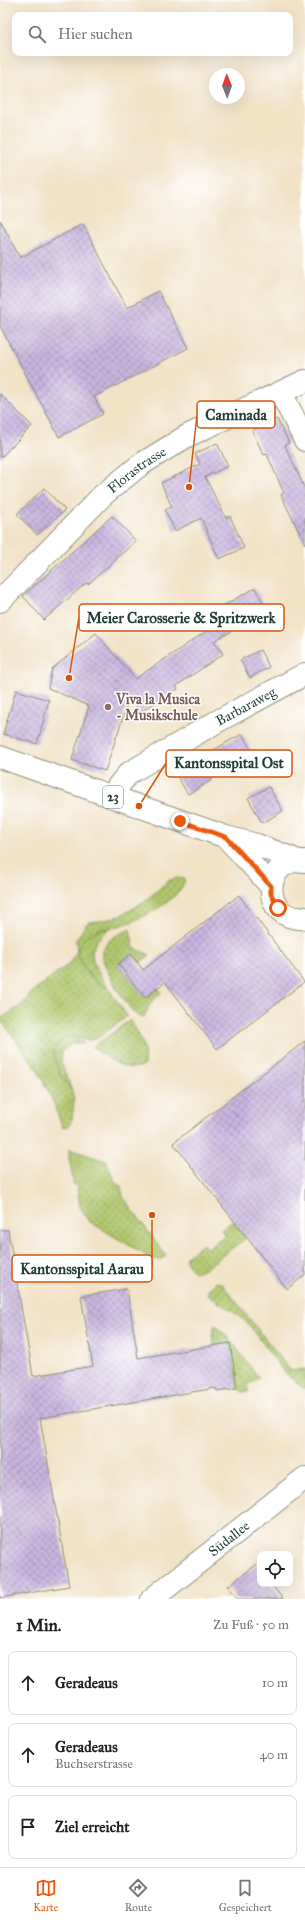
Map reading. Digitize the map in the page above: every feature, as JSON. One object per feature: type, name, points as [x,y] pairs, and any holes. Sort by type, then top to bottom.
[{"type":"street","name":"Florastrasse","points":[[0,601],[103,495],[140,465],[187,436],[305,381]]},
{"type":"street","points":[[281,393],[305,440]]},
{"type":"street","name":"Barbaraweg","points":[[112,797],[119,785],[129,773],[218,721],[305,674]]},
{"type":"street","name":"23","points":[[0,757],[226,837],[257,845],[300,861]]},
{"type":"street","name":"23","points":[[226,837],[271,886]]},
{"type":"street","name":"23","points":[[300,861],[286,864],[279,869],[271,886],[274,901],[283,913],[298,918],[305,918]]},
{"type":"street","name":"Südallee","points":[[152,1599],[305,1478]]},
{"type":"green space","points":[[177,878],[185,879],[181,888],[174,897],[163,905],[136,920],[123,925],[101,929],[77,951],[76,940],[88,922],[115,917],[129,911],[155,893],[170,880]]},
{"type":"green space","points":[[101,929],[109,929],[95,944],[92,951],[92,957],[98,972],[108,988],[88,973],[77,951],[86,937]]},
{"type":"green space","points":[[130,929],[134,948],[150,955],[140,963],[132,953],[118,964],[145,998],[158,988],[161,993],[150,1004],[144,1017],[138,1016],[128,1005],[105,966],[102,952],[110,940]]},
{"type":"green space","points":[[77,951],[88,974],[98,983],[108,988],[127,1016],[98,1038],[87,1041],[74,1036],[56,1045],[60,1075],[72,1091],[74,1101],[72,1119],[69,1126],[63,1128],[52,1099],[36,1067],[0,1019],[22,1005],[31,993],[69,964]]},
{"type":"green space","points":[[130,1020],[139,1036],[145,1058],[144,1065],[131,1068],[117,1064],[93,1047]]},
{"type":"green space","points":[[74,1036],[84,1044],[72,1043],[62,1052],[61,1062],[72,1091],[60,1075],[53,1051],[63,1038]]},
{"type":"green space","points":[[69,1149],[106,1161],[116,1184],[121,1186],[123,1197],[166,1256],[159,1260],[147,1256],[90,1222],[80,1207],[77,1185],[74,1185],[69,1158]]},
{"type":"green space","points":[[233,1221],[246,1238],[203,1270],[194,1272],[186,1262],[186,1257],[203,1244],[207,1249],[225,1235],[221,1230]]},
{"type":"green space","points":[[217,1282],[222,1284],[291,1371],[305,1369],[305,1389],[288,1376],[256,1333],[244,1320],[209,1296],[208,1289]]},
{"type":"green space","points":[[215,1325],[229,1338],[259,1378],[247,1385],[249,1391],[243,1392],[237,1388],[230,1343],[214,1345],[212,1333]]},
{"type":"building","points":[[0,220],[20,258],[83,224],[127,308],[158,291],[188,348],[94,397],[103,414],[59,437],[0,326]]},
{"type":"building","points":[[0,394],[32,426],[0,458]]},
{"type":"building","points":[[277,419],[289,443],[285,445],[305,489],[305,544],[281,495],[284,493],[267,454],[264,455],[252,431]]},
{"type":"building","points":[[217,443],[228,466],[205,477],[226,518],[230,516],[244,548],[219,559],[201,518],[175,531],[165,510],[172,507],[161,483],[200,464],[195,454]]},
{"type":"building","points":[[44,488],[65,510],[37,535],[17,514]]},
{"type":"building","points":[[112,516],[136,541],[88,584],[86,583],[44,620],[23,596]]},
{"type":"building","points":[[255,588],[268,611],[214,641],[223,654],[176,686],[178,689],[140,712],[130,696],[105,771],[72,760],[89,706],[48,688],[52,669],[96,633],[135,679],[229,616],[223,606]]},
{"type":"building","points":[[260,650],[269,667],[250,678],[240,660]]},
{"type":"building","points":[[16,690],[49,700],[37,744],[3,734]]},
{"type":"building","points":[[242,734],[253,753],[210,776],[212,780],[188,794],[173,770],[198,755],[199,758]]},
{"type":"building","points":[[269,787],[283,811],[262,823],[248,798]]},
{"type":"building","points":[[239,895],[304,982],[217,1049],[165,982],[145,998],[118,964],[131,954],[143,970]]},
{"type":"building","points":[[305,1041],[305,1275],[287,1289],[173,1143]]},
{"type":"building","points":[[0,1230],[8,1230],[33,1376],[93,1366],[81,1296],[127,1289],[138,1358],[230,1343],[237,1388],[217,1391],[216,1388],[40,1418],[69,1586],[0,1598]]},
{"type":"building","points":[[257,1564],[257,1587],[273,1587],[283,1599],[238,1599],[228,1586]]},
{"type":"place","name":"Caminada","points":[[189,487]]},
{"type":"place","name":"Meier Carosserie & Spritzwerk","points":[[69,678]]},
{"type":"place","name":"Viva la Musica - Musikschule","points":[[108,707]]},
{"type":"place","name":"Kantonsspital Ost","points":[[139,806]]},
{"type":"place","name":"Kantonsspital Aarau","points":[[152,1215]]},
{"type":"route","points":[[180,821],[226,837],[271,886],[271,894],[278,908]]}]
